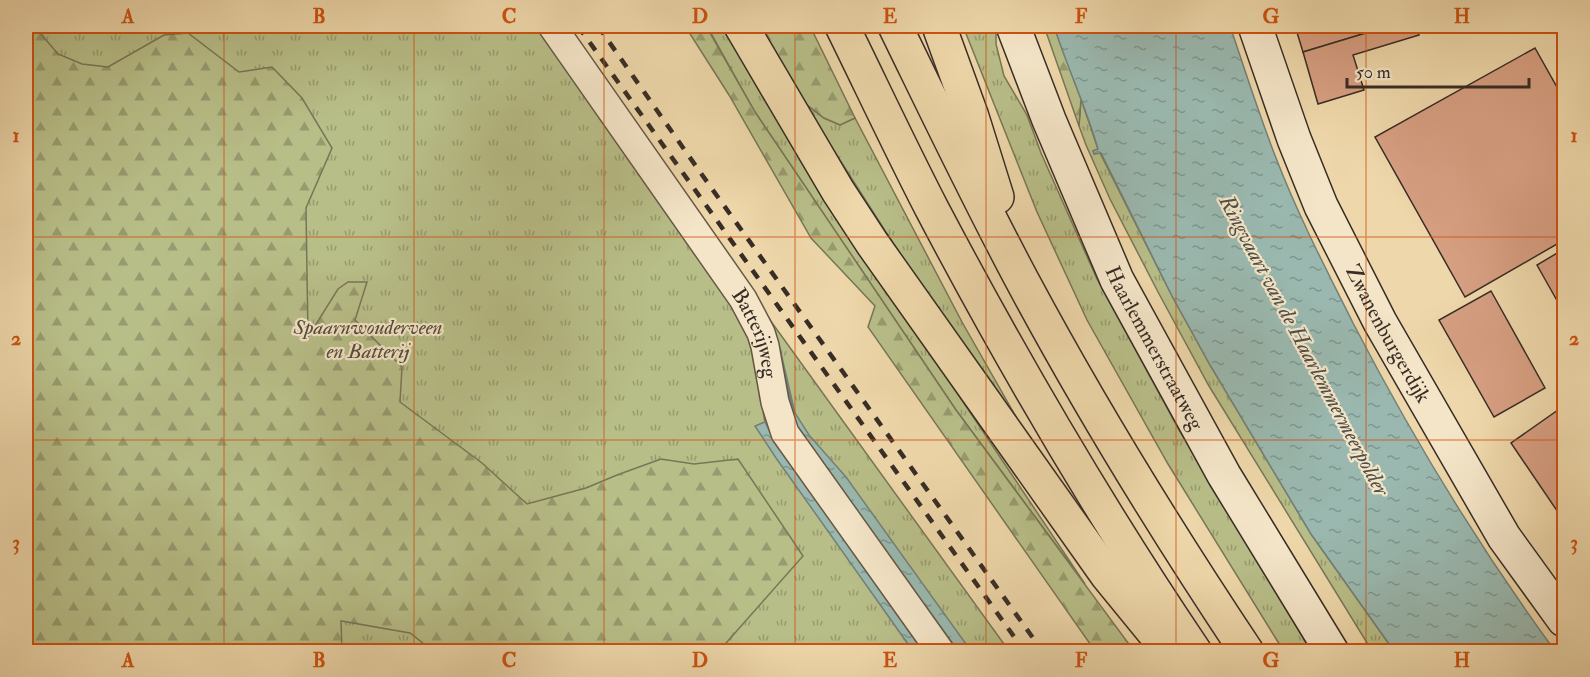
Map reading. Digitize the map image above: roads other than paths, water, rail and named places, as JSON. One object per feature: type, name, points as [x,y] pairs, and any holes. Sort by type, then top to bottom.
[{"type":"highway","points":[[741,26],[838,191],[872,243],[1107,575],[1170,651]]},
{"type":"highway","points":[[842,26],[932,208],[1044,412],[1195,651]]},
{"type":"highway","points":[[895,26],[1023,282],[1092,406],[1194,572],[1246,651]]},
{"type":"highway","points":[[939,26],[972,117],[1023,282]]},
{"type":"main road","name":"Haarlemmerstraatweg","points":[[1013,26],[1049,120],[1117,280],[1224,475],[1332,651]]},
{"type":"main road","name":"Zwanenburgerdijk","points":[[1255,26],[1294,139],[1321,206],[1380,322],[1504,537],[1564,620]]},
{"type":"street","name":"Batterijweg","points":[[552,26],[734,284],[760,333],[779,418],[785,433],[941,651]]},
{"type":"water","name":"Ringvaart van de Haarlemmermeerpolder","points":[[1054,26],[1230,26],[1285,179],[1353,323],[1399,408],[1473,532],[1555,651],[1394,651],[1311,534],[1210,365],[1172,296],[1101,153],[1094,154],[1093,151],[1098,149],[1093,133]]},
{"type":"water","points":[[694,213],[770,320],[780,349],[795,413],[809,435],[846,477],[971,651],[958,651],[798,431],[779,352]]},
{"type":"water","points":[[765,422],[772,436],[923,651],[913,651],[776,458],[755,426]]},
{"type":"railway","points":[[578,26],[1025,652]]},
{"type":"railway","points":[[598,26],[1043,652]]},
{"type":"park label","name":"Spaarnwouderveen en Batterij","points":[[368,339]]}]
